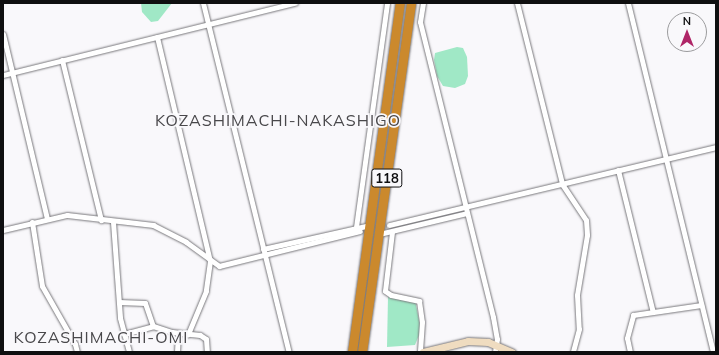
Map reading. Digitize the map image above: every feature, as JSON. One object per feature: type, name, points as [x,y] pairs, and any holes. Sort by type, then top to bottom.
[{"type":"highway","name":"118","points":[[352,352],[400,3]]},
{"type":"highway","name":"118","points":[[362,352],[411,3]]},
{"type":"main road","points":[[421,352],[462,342],[512,352]]},
{"type":"street","points":[[203,3],[289,352]]},
{"type":"street","points":[[3,75],[295,3]]},
{"type":"street","points":[[356,226],[387,3]]},
{"type":"street","points":[[423,3],[420,22],[466,206],[496,348]]},
{"type":"street","points":[[517,3],[562,184],[586,220],[587,235],[577,295],[579,329],[573,352]]},
{"type":"street","points":[[628,3],[713,352]]},
{"type":"street","points":[[3,34],[14,72],[47,218]]},
{"type":"street","points":[[157,37],[210,261],[206,291],[188,334]]},
{"type":"street","points":[[62,60],[101,220]]},
{"type":"street","points":[[389,225],[716,147]]},
{"type":"street","points":[[618,170],[653,312]]},
{"type":"street","points":[[379,234],[392,232],[467,212]]},
{"type":"street","points":[[3,230],[47,218],[67,215],[113,222],[158,226],[192,246],[210,261],[219,266],[360,231]]},
{"type":"street","points":[[32,222],[42,286],[75,344],[77,352]]},
{"type":"street","points":[[113,222],[119,302],[124,334],[129,352]]},
{"type":"street","points":[[264,249],[356,226],[370,225]]},
{"type":"street","points":[[392,232],[384,291],[391,295],[419,301],[422,322],[421,352]]},
{"type":"street","points":[[119,302],[145,303],[153,326]]},
{"type":"street","points":[[630,352],[627,338],[633,315],[701,305]]},
{"type":"street","points":[[124,334],[153,326],[178,333],[204,337],[207,352]]},
{"type":"street","points":[[177,352],[178,333]]},
{"type":"green space","points":[[141,3],[172,3],[158,21],[151,22],[142,12]]},
{"type":"green space","points":[[457,47],[463,48],[467,57],[468,76],[465,84],[455,88],[443,86],[437,76],[434,60],[435,53]]},
{"type":"green space","points":[[388,297],[415,300],[421,330],[415,345],[387,347]]},
{"type":"tunnel","points":[[360,231],[389,225]]},
{"type":"district","name":"KOZASHIMACHI-NAKASHIGO","points":[[278,120]]},
{"type":"district","name":"KOZASHIMACHI-OMI","points":[[101,337]]}]
